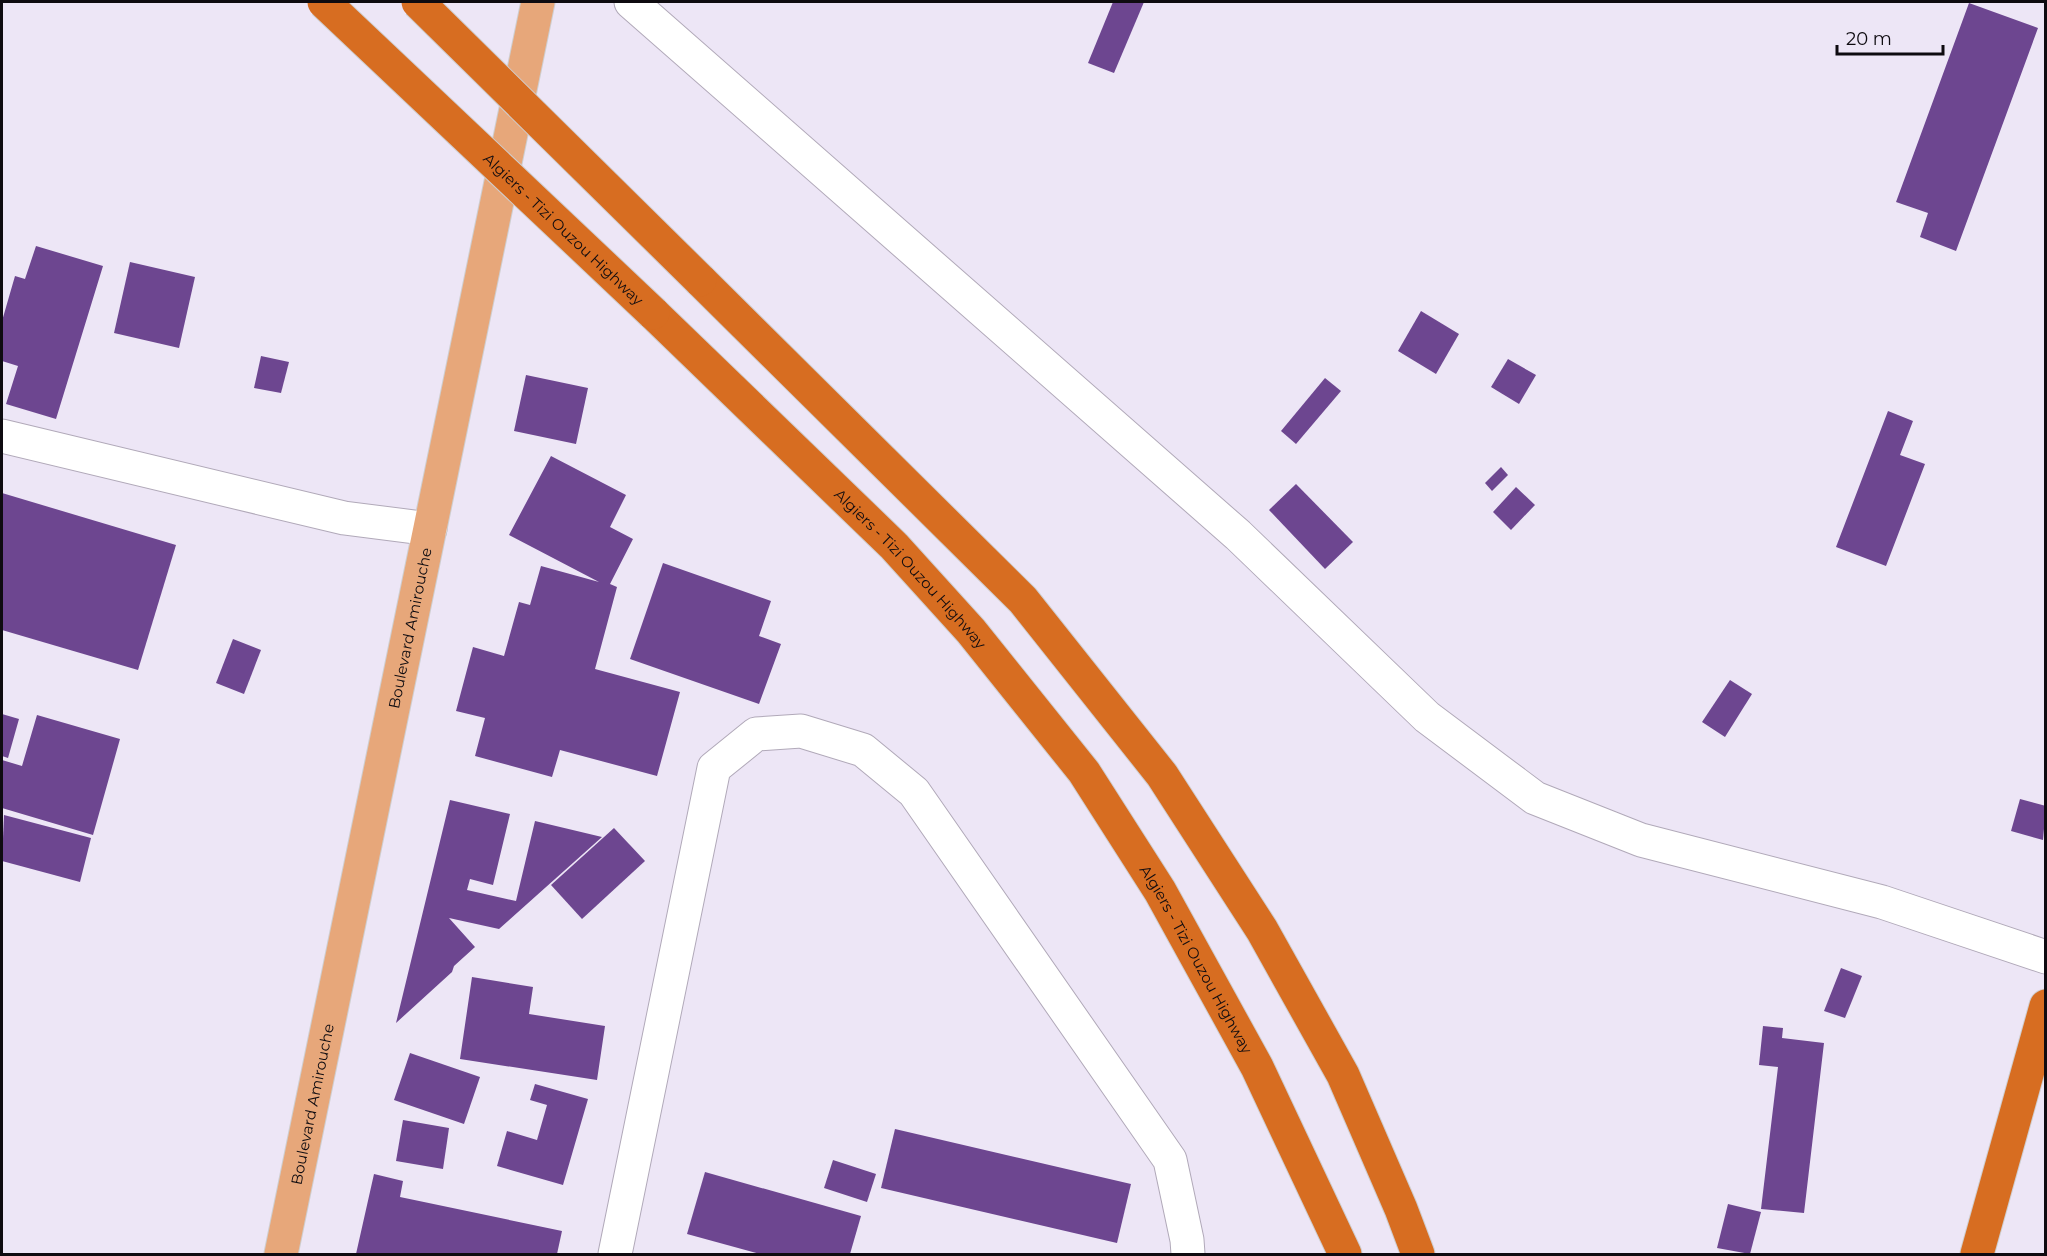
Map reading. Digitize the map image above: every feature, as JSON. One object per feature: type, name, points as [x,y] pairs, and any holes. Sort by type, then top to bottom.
[{"type":"highway","name":"Algiers - Tizi Ouzou Highway","points":[[324,2],[652,312],[894,546],[970,631],[1084,772],[1160,891],[1257,1067],[1345,1254]]},
{"type":"highway","points":[[418,2],[1023,600],[1162,775],[1262,930],[1343,1076],[1401,1209],[1418,1254]]},
{"type":"highway","points":[[1977,1254],[2046,1006]]},
{"type":"main road","name":"Boulevard Amirouche","points":[[281,1254],[538,2]]},
{"type":"street","points":[[631,2],[1238,535],[1427,717],[1535,798],[1641,840],[1882,902],[2046,957]]},
{"type":"street","points":[[2,436],[344,518],[430,529]]},
{"type":"street","points":[[615,1254],[714,768],[756,734],[801,730],[863,750],[914,792],[1170,1160],[1188,1254]]},
{"type":"building","points":[[1113,2],[1144,2],[1114,73],[1088,63]]},
{"type":"building","points":[[1969,3],[2038,28],[1956,251],[1920,237],[1928,213],[1896,202]]},
{"type":"building","points":[[36,246],[103,266],[56,419],[6,404],[18,366],[2,361],[2,321],[15,276],[25,279]]},
{"type":"building","points":[[130,262],[195,277],[179,348],[114,333]]},
{"type":"building","points":[[1421,311],[1459,334],[1436,374],[1398,351]]},
{"type":"building","points":[[261,356],[289,362],[281,393],[254,388]]},
{"type":"building","points":[[1508,359],[1536,375],[1519,404],[1491,387]]},
{"type":"building","points":[[526,375],[588,388],[576,444],[514,431]]},
{"type":"building","points":[[1325,378],[1341,391],[1296,444],[1281,431]]},
{"type":"building","points":[[1888,411],[1913,421],[1900,455],[1925,464],[1886,566],[1836,547]]},
{"type":"building","points":[[551,456],[626,495],[610,527],[633,539],[610,584],[617,587],[595,669],[680,692],[657,776],[560,750],[552,777],[475,756],[485,718],[456,711],[473,647],[504,656],[519,602],[530,605],[541,566],[599,582],[509,535]]},
{"type":"building","points":[[1501,467],[1508,475],[1492,491],[1485,483]]},
{"type":"building","points":[[1296,484],[1353,542],[1325,569],[1269,510]]},
{"type":"building","points":[[1516,487],[1535,505],[1511,530],[1493,512]]},
{"type":"building","points":[[2,493],[176,545],[138,670],[2,630]]},
{"type":"building","points":[[663,563],[771,601],[759,636],[781,644],[759,704],[630,659]]},
{"type":"building","points":[[233,639],[261,650],[244,694],[216,683]]},
{"type":"building","points":[[1730,680],[1752,694],[1725,737],[1702,722]]},
{"type":"building","points":[[2,714],[19,719],[8,758],[2,756]]},
{"type":"building","points":[[37,715],[120,739],[93,835],[2,808],[2,760],[22,766]]},
{"type":"building","points":[[2020,799],[2046,806],[2043,840],[2011,831]]},
{"type":"building","points":[[450,800],[510,814],[493,885],[470,879],[467,890],[516,901],[535,821],[602,837],[499,929],[449,918],[475,947],[454,966],[452,972],[396,1023]]},
{"type":"building","points":[[4,815],[91,838],[80,882],[2,861]]},
{"type":"building","points":[[614,828],[645,861],[582,919],[551,885]]},
{"type":"building","points":[[1841,968],[1862,976],[1845,1018],[1824,1011]]},
{"type":"building","points":[[472,977],[533,987],[529,1014],[605,1026],[597,1080],[460,1059]]},
{"type":"building","points":[[1763,1026],[1783,1028],[1782,1038],[1824,1043],[1804,1213],[1761,1209],[1778,1067],[1759,1065]]},
{"type":"building","points":[[410,1053],[480,1077],[464,1124],[394,1100]]},
{"type":"building","points":[[535,1084],[588,1099],[563,1185],[497,1166],[507,1131],[537,1140],[547,1105],[530,1100]]},
{"type":"building","points":[[403,1120],[449,1128],[443,1169],[396,1161]]},
{"type":"building","points":[[895,1129],[1131,1184],[1117,1243],[881,1188]]},
{"type":"building","points":[[833,1160],[876,1174],[867,1202],[824,1188]]},
{"type":"building","points":[[705,1172],[861,1216],[850,1254],[760,1254],[687,1234]]},
{"type":"building","points":[[374,1174],[403,1181],[400,1197],[562,1231],[557,1254],[356,1254]]},
{"type":"building","points":[[1728,1204],[1761,1212],[1750,1254],[1717,1248]]}]
